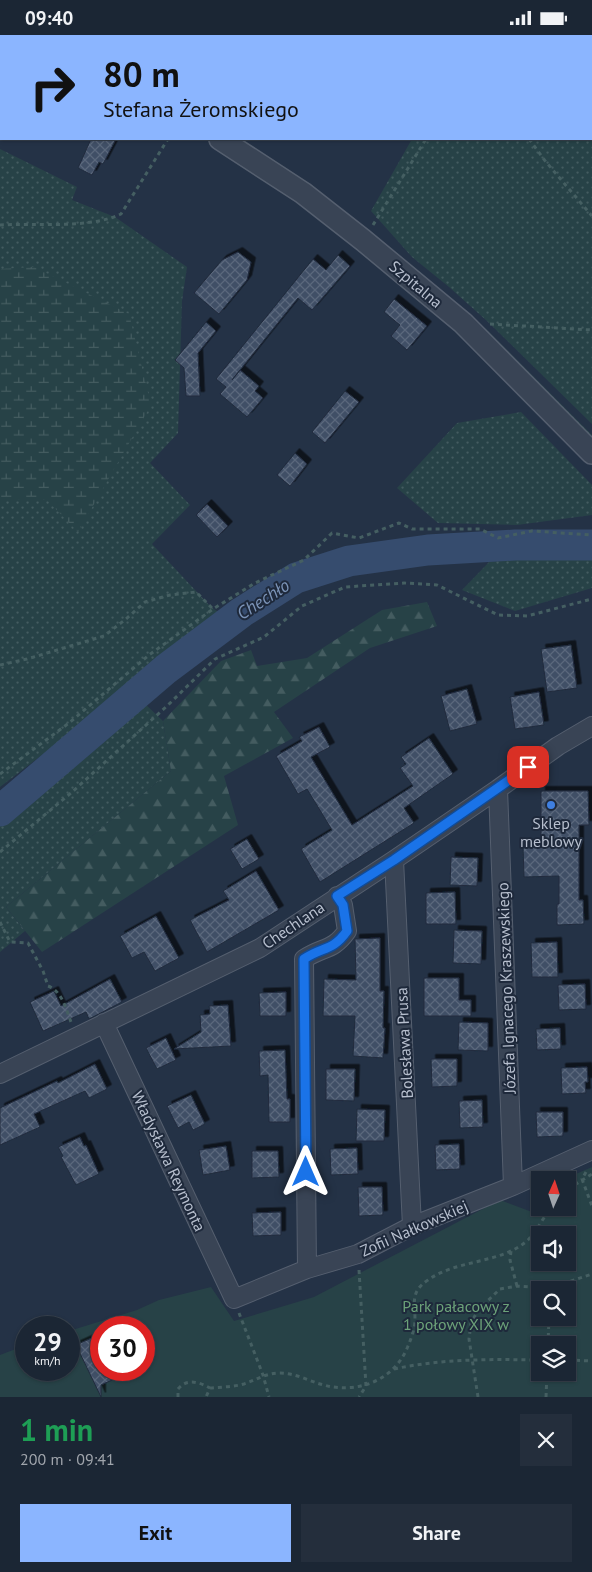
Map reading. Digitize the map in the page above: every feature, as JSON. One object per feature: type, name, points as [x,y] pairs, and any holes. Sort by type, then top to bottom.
[{"type":"street","name":"Szpitalna","points":[[222,140],[303,193],[463,323],[592,453]]},
{"type":"street","name":"Chechlana","points":[[0,1074],[260,948],[394,860],[558,746],[592,726]]},
{"type":"street","name":"Józefa Ignacego Kraszewskiego","points":[[498,789],[513,1186]]},
{"type":"street","name":"Bolesława Prusa","points":[[394,860],[412,1226]]},
{"type":"street","points":[[307,1269],[304,959],[339,942],[347,931],[343,905],[337,896]]},
{"type":"street","name":"Władysława Reymonta","points":[[104,1023],[234,1299]]},
{"type":"street","name":"Zofii Nałkowskiej","points":[[234,1299],[307,1269],[358,1254],[412,1226],[513,1186],[592,1150]]},
{"type":"path","points":[[0,225],[83,223],[115,217],[121,214],[167,140]]},
{"type":"path","points":[[372,228],[425,140]]},
{"type":"path","points":[[530,140],[592,216]]},
{"type":"path","points":[[487,324],[592,330]]},
{"type":"path","points":[[0,774],[69,723],[149,655],[254,583],[304,560],[332,533],[359,538],[400,523],[412,529],[480,529],[498,538],[532,531],[592,535]]},
{"type":"path","points":[[0,852],[71,793],[215,659],[264,637],[302,606],[345,587],[404,583],[437,585],[498,615],[527,616],[592,599]]},
{"type":"path","points":[[0,665],[27,659],[104,635],[145,602],[170,595],[196,592],[214,609]]},
{"type":"path","points":[[0,922],[10,942],[28,943],[43,971],[48,986],[58,992],[78,1036]]},
{"type":"path","points":[[576,1183],[592,1174]]},
{"type":"path","points":[[582,1179],[592,1205]]},
{"type":"path","points":[[178,1397],[178,1389],[191,1381],[210,1388],[243,1384],[263,1375],[280,1373],[301,1376],[320,1384],[338,1388],[366,1386],[380,1380],[394,1369],[408,1347],[415,1322],[413,1302],[416,1291],[428,1280],[450,1269],[511,1251],[529,1239],[545,1216]]},
{"type":"path","points":[[511,1251],[510,1260],[517,1286]]},
{"type":"path","points":[[358,1254],[366,1386],[359,1397]]},
{"type":"path","points":[[572,1281],[592,1274]]},
{"type":"path","points":[[478,1397],[468,1339],[471,1323],[478,1310],[500,1289],[517,1286],[531,1287]]},
{"type":"path","points":[[234,1299],[270,1397]]},
{"type":"path","points":[[394,1369],[416,1364],[472,1359],[531,1360]]},
{"type":"path","points":[[576,1360],[592,1361]]},
{"type":"path","points":[[546,1397],[547,1381]]},
{"type":"path","points":[[206,1397],[210,1388]]},
{"type":"green space","points":[[411,140],[592,140],[592,424],[487,321],[412,257],[371,211]]},
{"type":"green space","points":[[0,149],[77,187],[72,200],[115,217],[187,267],[182,301],[178,433],[150,463],[190,505],[152,544],[211,607],[224,616],[0,787]]},
{"type":"green space","points":[[282,169],[313,186],[426,277],[424,280]]},
{"type":"green space","points":[[34,267],[129,314],[151,405],[78,532],[47,500],[0,499],[0,269]]},
{"type":"green space","points":[[485,328],[592,435],[592,439],[486,331]]},
{"type":"green space","points":[[521,412],[592,485],[592,515],[517,525],[438,523],[397,488],[457,423]]},
{"type":"green space","points":[[592,554],[592,588],[515,611],[462,590],[493,558]]},
{"type":"green space","points":[[427,602],[437,626],[370,648],[274,712],[293,738],[224,776],[238,825],[42,952],[6,907],[171,771],[163,721],[221,661],[251,650],[257,666],[307,658],[382,610]]},
{"type":"green space","points":[[143,702],[163,721],[171,771],[6,907],[25,931],[0,952],[0,823]]},
{"type":"green space","name":"Park pałacowy z 1 połowy XIX w","points":[[592,1167],[592,1397],[0,1397],[0,1355],[15,1349],[15,1381],[80,1381],[80,1328],[90,1325],[90,1381],[155,1381],[155,1316],[118,1316],[159,1300],[211,1287],[234,1321],[314,1297],[500,1200],[531,1212],[531,1216],[576,1216],[576,1174]]},
{"type":"building","points":[[91,140],[115,140],[103,164],[99,162],[92,175],[78,168]]},
{"type":"building","points":[[238,252],[251,262],[247,280],[219,314],[194,293],[222,260]]},
{"type":"building","points":[[338,255],[350,266],[312,310],[298,298],[240,370],[259,386],[255,391],[263,398],[247,417],[220,394],[226,387],[216,379],[313,259],[326,270]]},
{"type":"building","points":[[394,299],[427,326],[407,350],[391,336],[400,325],[384,312]]},
{"type":"building","points":[[206,322],[216,331],[198,353],[200,396],[186,396],[184,368],[175,360]]},
{"type":"building","points":[[345,391],[359,402],[325,443],[312,432]]},
{"type":"building","points":[[295,453],[307,464],[290,486],[277,475]]},
{"type":"building","points":[[207,504],[228,526],[217,537],[196,515]]},
{"type":"building","points":[[571,645],[577,688],[547,692],[541,649]]},
{"type":"building","points":[[467,689],[477,724],[450,731],[441,696]]},
{"type":"building","points":[[539,692],[544,725],[515,729],[510,697]]},
{"type":"building","points":[[319,727],[330,747],[311,757],[352,825],[413,786],[400,768],[406,764],[401,757],[429,738],[453,774],[404,808],[414,823],[320,882],[301,849],[332,830],[307,789],[298,794],[276,756],[302,741],[299,737]]},
{"type":"building","points":[[541,791],[588,791],[589,825],[579,825],[579,900],[583,900],[584,924],[557,925],[559,876],[524,877],[523,846],[541,845]]},
{"type":"building","points":[[247,839],[259,859],[242,869],[230,849]]},
{"type":"building","points":[[451,857],[478,858],[477,886],[450,885]]},
{"type":"building","points":[[256,871],[279,910],[207,952],[190,920],[229,900],[223,891]]},
{"type":"building","points":[[455,892],[456,924],[426,924],[426,893]]},
{"type":"building","points":[[156,916],[179,958],[155,971],[144,952],[132,958],[120,936]]},
{"type":"building","points":[[454,930],[482,931],[481,964],[453,963]]},
{"type":"building","points":[[380,938],[380,991],[384,991],[383,1028],[385,1028],[383,1058],[353,1056],[355,1016],[323,1016],[324,979],[356,980],[355,939]]},
{"type":"building","points":[[557,942],[558,977],[532,977],[531,943]]},
{"type":"building","points":[[424,978],[459,978],[459,1000],[471,1000],[471,1016],[424,1016]]},
{"type":"building","points":[[110,979],[122,1002],[89,1019],[86,1012],[43,1031],[30,1002],[54,991],[61,1006]]},
{"type":"building","points":[[585,984],[586,1009],[559,1010],[558,985]]},
{"type":"building","points":[[286,992],[286,1016],[260,1016],[259,993]]},
{"type":"building","points":[[228,1005],[231,1046],[174,1049],[201,1032],[200,1015],[210,1014],[209,1006]]},
{"type":"building","points":[[459,1022],[488,1023],[488,1051],[458,1050]]},
{"type":"building","points":[[560,1028],[561,1049],[537,1050],[536,1029]]},
{"type":"building","points":[[166,1038],[176,1060],[157,1069],[146,1048]]},
{"type":"building","points":[[285,1050],[287,1099],[290,1099],[290,1122],[269,1122],[268,1075],[260,1076],[259,1051]]},
{"type":"building","points":[[431,1059],[457,1059],[457,1086],[432,1087]]},
{"type":"building","points":[[95,1064],[107,1089],[89,1098],[85,1091],[34,1114],[40,1127],[0,1145],[0,1108],[57,1081],[58,1083]]},
{"type":"building","points":[[587,1067],[588,1082],[585,1082],[586,1093],[562,1094],[561,1068]]},
{"type":"building","points":[[326,1069],[355,1069],[354,1101],[326,1100]]},
{"type":"building","points":[[191,1095],[205,1124],[193,1130],[189,1122],[178,1128],[167,1106]]},
{"type":"building","points":[[482,1100],[483,1127],[460,1128],[459,1101]]},
{"type":"building","points":[[357,1109],[385,1110],[384,1141],[356,1141]]},
{"type":"building","points":[[536,1112],[563,1112],[563,1136],[537,1137]]},
{"type":"building","points":[[80,1137],[84,1146],[86,1145],[99,1174],[76,1185],[61,1157],[63,1156],[58,1147]]},
{"type":"building","points":[[459,1144],[460,1169],[436,1170],[435,1145]]},
{"type":"building","points":[[226,1146],[230,1170],[203,1175],[199,1150]]},
{"type":"building","points":[[357,1148],[358,1174],[331,1175],[330,1149]]},
{"type":"building","points":[[252,1151],[278,1151],[279,1177],[252,1178]]},
{"type":"building","points":[[358,1187],[382,1187],[383,1215],[359,1216]]},
{"type":"building","points":[[281,1212],[281,1235],[253,1236],[252,1213]]},
{"type":"building","points":[[90,1339],[90,1374],[80,1353],[80,1343]]},
{"type":"building","points":[[93,1381],[110,1381],[101,1385],[101,1397]]},
{"type":"waterway","name":"Chechło","points":[[0,811],[166,669],[242,612],[296,578],[349,561],[428,550],[515,545],[592,545]]},
{"type":"place","name":"Sklep meblowy","points":[[551,805]]},
{"type":"route","points":[[306,1172],[304,959],[339,942],[347,931],[343,905],[337,896],[394,860],[528,767]]}]
